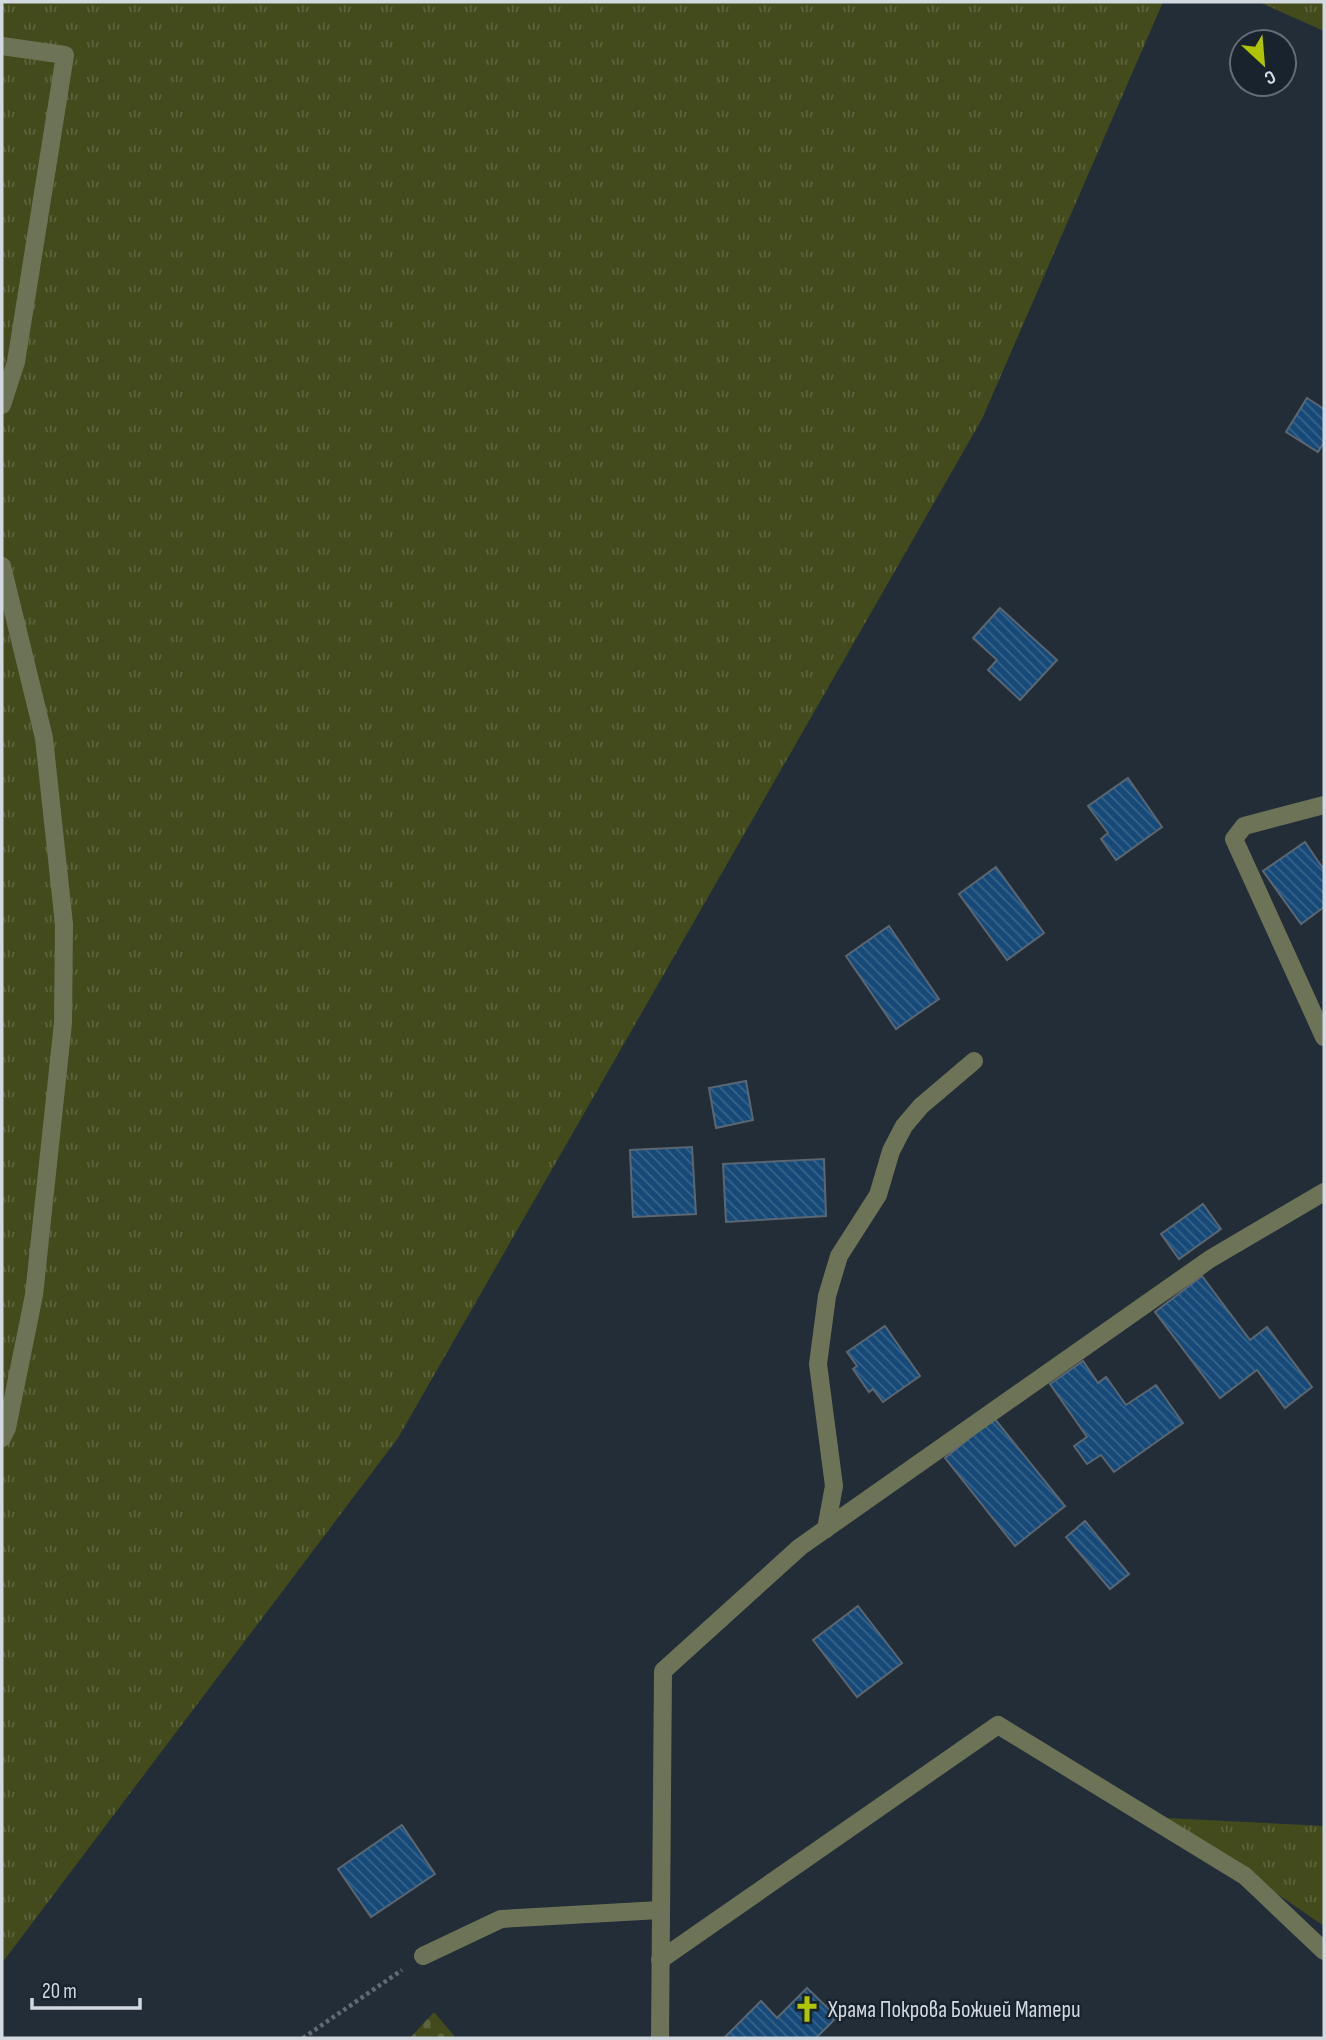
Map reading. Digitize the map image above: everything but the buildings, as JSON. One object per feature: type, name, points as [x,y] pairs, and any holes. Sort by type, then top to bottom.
[{"type":"street","points":[[2,46],[65,55],[16,362],[2,405]]},
{"type":"street","points":[[2,566],[44,738],[64,923],[63,1023],[34,1295],[7,1428],[2,1438]]},
{"type":"street","points":[[1324,804],[1244,826],[1234,839],[1324,1037]]},
{"type":"street","points":[[826,1529],[834,1486],[818,1364],[827,1296],[839,1256],[878,1195],[891,1151],[904,1126],[921,1106],[974,1062]]},
{"type":"street","points":[[660,2038],[663,1671],[800,1547],[1210,1259],[1324,1192]]},
{"type":"street","points":[[660,1960],[998,1725],[1244,1876],[1324,1951]]},
{"type":"street","points":[[423,1956],[501,1919],[660,1910]]},
{"type":"path","points":[[303,2038],[423,1956]]},
{"type":"green space","points":[[2,2],[1163,2],[982,419],[398,1438],[2,1963]]},
{"type":"green space","points":[[1259,2],[1324,2],[1324,31]]},
{"type":"green space","points":[[1166,1818],[1324,1826],[1324,1926]]},
{"type":"green space","points":[[434,2012],[456,2038],[410,2038]]},
{"type":"place","name":"Храма Покрова Божией Матери","points":[[807,2009]]}]
